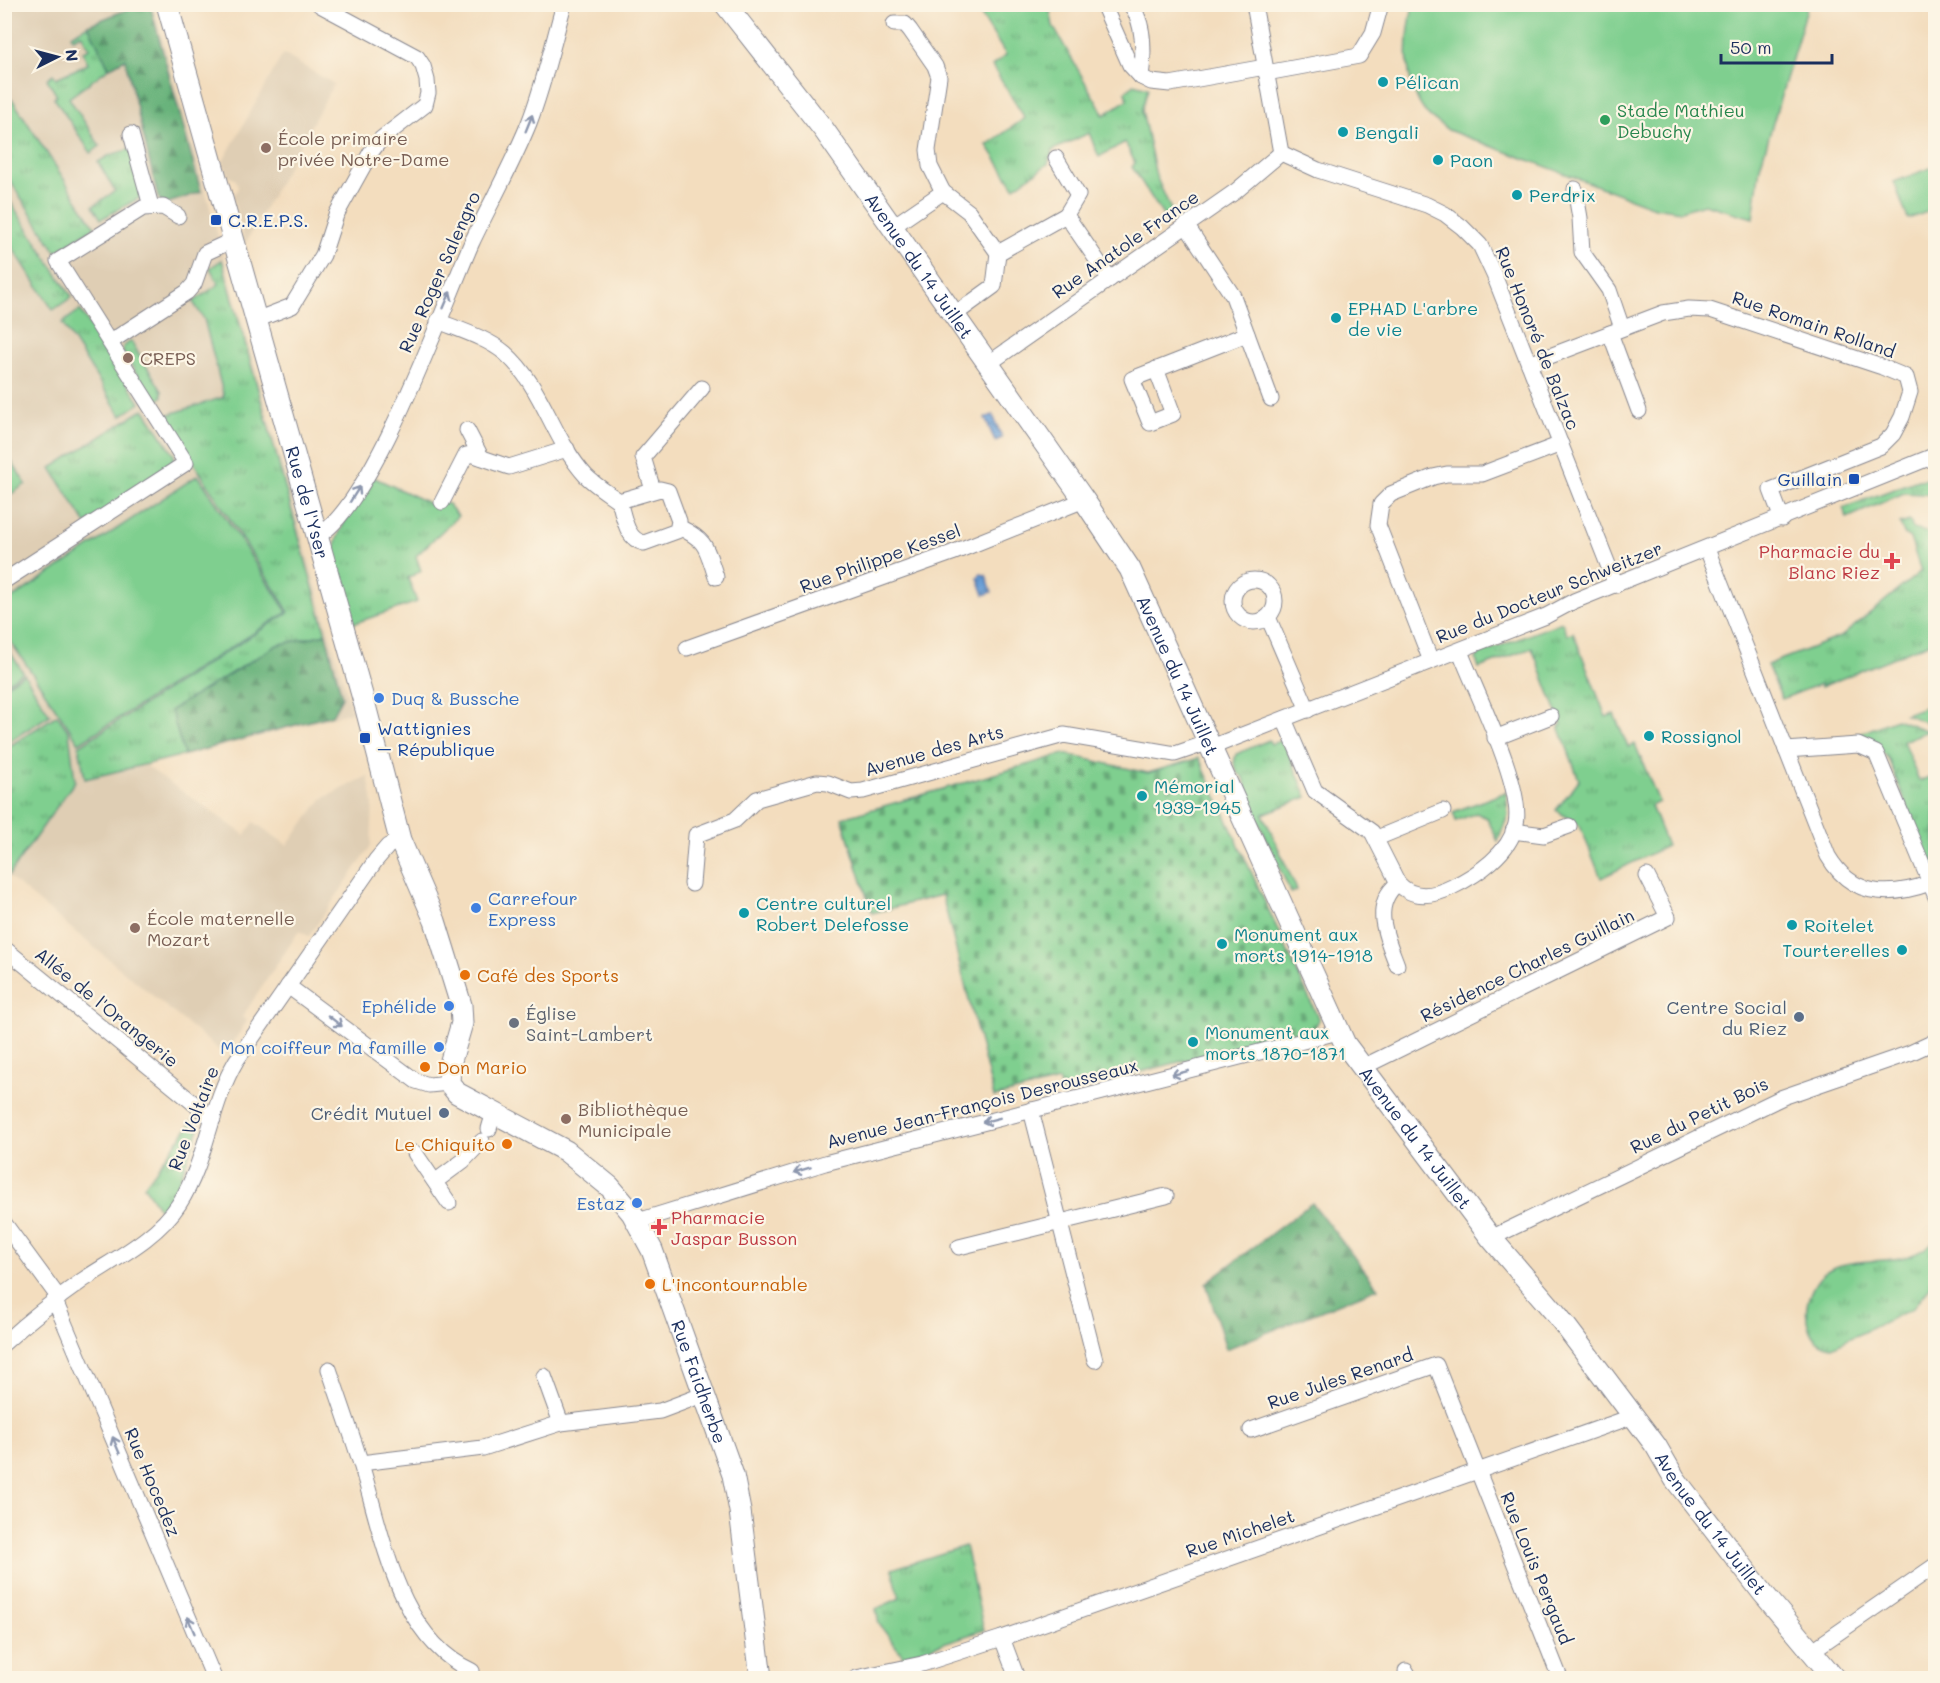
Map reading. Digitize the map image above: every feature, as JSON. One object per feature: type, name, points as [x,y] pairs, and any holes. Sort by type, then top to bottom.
[{"type":"street","name":"Rue de l'Yser","points":[[167,4],[400,840],[435,921],[458,995],[462,1023],[458,1044],[450,1064],[449,1083]]},
{"type":"street","name":"Rue Roger Salengro","points":[[316,537],[330,529],[344,512],[376,460],[528,125],[564,4]]},
{"type":"street","name":"Avenue du 14 Juillet","points":[[726,4],[824,129],[1084,500],[1136,582],[1338,1032],[1491,1238],[1558,1316],[1634,1416],[1676,1479],[1763,1593],[1813,1650],[1834,1678]]},
{"type":"street","points":[[1103,4],[1124,55],[1141,77],[1151,82],[1170,84],[1359,56],[1373,33],[1381,4]]},
{"type":"street","points":[[1130,4],[1137,16],[1142,43],[1141,77]]},
{"type":"street","points":[[1254,4],[1281,153]]},
{"type":"street","points":[[256,320],[292,306],[323,255],[336,215],[370,152],[388,134],[421,110],[427,99],[426,72],[417,57],[320,5]]},
{"type":"street","points":[[894,24],[905,24],[937,71],[937,102],[928,158],[943,192],[969,212],[998,253],[994,286],[954,315]]},
{"type":"street","points":[[131,134],[151,206]]},
{"type":"street","name":"Rue Anatole France","points":[[988,364],[1254,177],[1281,153]]},
{"type":"street","name":"Rue Honoré de Balzac","points":[[1281,153],[1318,171],[1428,205],[1462,226],[1486,257],[1616,585]]},
{"type":"street","points":[[998,253],[1066,215],[1078,195],[1056,158]]},
{"type":"street","points":[[1575,189],[1582,252],[1609,290],[1616,331],[1639,411]]},
{"type":"street","points":[[892,227],[943,192]]},
{"type":"street","points":[[4,581],[186,463],[58,261],[132,214],[151,206],[163,207],[178,216]]},
{"type":"street","points":[[1066,215],[1110,279]]},
{"type":"street","points":[[1186,225],[1228,287],[1271,399]]},
{"type":"street","points":[[110,342],[187,292],[194,284],[204,253],[233,240]]},
{"type":"street","name":"Rue Romain Rolland","points":[[1529,364],[1675,310],[1710,310],[1906,377],[1910,392],[1902,417],[1893,434],[1881,446],[1771,490],[1782,519]]},
{"type":"street","points":[[438,321],[487,342],[511,359],[542,400],[567,449],[586,476],[619,501],[632,537],[639,542],[671,535],[679,527]]},
{"type":"street","points":[[1156,369],[1247,334]]},
{"type":"street","points":[[653,490],[643,457],[702,388]]},
{"type":"street","points":[[467,430],[481,457]]},
{"type":"street","points":[[1431,661],[1378,525],[1381,504],[1391,494],[1432,477],[1447,474],[1482,474],[1561,444]]},
{"type":"street","points":[[442,502],[461,460],[471,454],[509,467],[567,449]]},
{"type":"street","name":"Rue du Docteur Schweitzer","points":[[1208,745],[1284,719],[1460,651],[1616,585],[1902,471],[1935,455]]},
{"type":"street","name":"Rue du Docteur Schweitzer","points":[[1902,471],[1935,467]]},
{"type":"street","points":[[619,501],[653,490],[664,489],[671,495],[679,527]]},
{"type":"street","name":"Rue Philippe Kessel","points":[[687,648],[941,557],[1084,500]]},
{"type":"street","points":[[679,527],[696,535],[704,543],[716,577]]},
{"type":"street","points":[[1707,549],[1786,750],[1828,856],[1842,876],[1866,889],[1885,892],[1933,890],[1876,753],[1858,745],[1786,750]]},
{"type":"street","points":[[1268,617],[1308,710]]},
{"type":"street","points":[[1284,719],[1315,791],[1365,826],[1377,838],[1398,883],[1404,890],[1419,895],[1450,888],[1486,866],[1513,831],[1517,818],[1516,798],[1460,651]]},
{"type":"street","points":[[1495,738],[1551,716]]},
{"type":"street","name":"Avenue des Arts","points":[[692,884],[696,835],[735,820],[749,803],[757,799],[817,782],[857,792],[1064,735],[1175,754],[1208,745]]},
{"type":"street","points":[[1377,838],[1443,811]]},
{"type":"street","points":[[1513,831],[1544,835],[1569,826]]},
{"type":"street","name":"Rue Voltaire","points":[[4,1343],[57,1299],[156,1230],[168,1218],[183,1198],[231,1069],[376,860],[388,846],[400,840]]},
{"type":"street","name":"Résidence Charles Guillain","points":[[1363,1067],[1668,917],[1647,876]]},
{"type":"street","points":[[1397,965],[1383,928],[1382,915],[1388,893],[1398,883]]},
{"type":"street","name":"Allée de l'Orangerie","points":[[4,948],[213,1119]]},
{"type":"street","points":[[288,986],[416,1081],[429,1085],[449,1083]]},
{"type":"street","name":"Avenue Jean-François Desrousseaux","points":[[638,1221],[825,1163],[1338,1032]]},
{"type":"street","name":"Rue du Petit Bois","points":[[1491,1238],[1783,1097],[1934,1043]]},
{"type":"street","name":"Rue Faidherbe","points":[[449,1083],[488,1127],[540,1135],[592,1171],[621,1199],[638,1221],[652,1250],[725,1446],[737,1491],[761,1678]]},
{"type":"street","points":[[1031,1110],[1095,1360]]},
{"type":"street","points":[[436,1181],[464,1161],[488,1127]]},
{"type":"street","points":[[415,1153],[449,1203]]},
{"type":"street","points":[[959,1247],[1166,1196]]},
{"type":"street","name":"Rue Hocedez","points":[[4,1223],[57,1299],[214,1678]]},
{"type":"street","name":"Rue Jules Renard","points":[[1251,1430],[1436,1365],[1478,1472]]},
{"type":"street","points":[[329,1369],[361,1463],[393,1570],[409,1606],[442,1653],[472,1671]]},
{"type":"street","points":[[544,1376],[561,1424]]},
{"type":"street","points":[[361,1463],[483,1448],[561,1424],[660,1411],[705,1394]]},
{"type":"street","name":"Rue Michelet","points":[[856,1678],[921,1664],[1002,1638],[1634,1416]]},
{"type":"street","name":"Rue Louis Pergaud","points":[[1478,1472],[1560,1678]]},
{"type":"street","points":[[1813,1650],[1935,1565]]},
{"type":"street","points":[[1002,1638],[1017,1678]]},
{"type":"shaded area","name":"CREPS","points":[[4,5],[153,5],[352,712],[146,766],[245,835],[254,822],[287,845],[322,799],[368,776],[373,803],[371,846],[309,936],[299,931],[242,1017],[247,1021],[225,1055],[5,874]]},
{"type":"shaded area","name":"École primaire privée Notre-Dame","points":[[283,54],[334,84],[245,244],[233,196],[238,188],[236,180],[228,176],[223,161]]},
{"type":"green space","points":[[139,5],[150,5],[201,192],[168,203],[162,203],[158,197],[125,59],[109,68],[88,25]]},
{"type":"green space","points":[[975,5],[1049,5],[1053,26],[1104,115],[1127,100],[1125,92],[1134,84],[1148,88],[1142,110],[1156,176],[1172,212],[1164,217],[1132,167],[1135,163],[1125,142],[1099,157],[1089,133],[1053,150],[1048,164],[1014,187],[987,145],[1025,118],[992,66],[1006,55]]},
{"type":"green space","name":"Stade Mathieu Debuchy","points":[[1413,5],[1808,5],[1760,167],[1753,218],[1704,204],[1681,211],[1654,207],[1448,130],[1425,112],[1416,97],[1412,84],[1408,44]]},
{"type":"green space","points":[[88,25],[109,68],[69,98],[100,146],[91,153],[54,98],[57,96],[47,79],[53,74],[56,78],[88,64],[83,52],[89,48],[81,34],[73,38],[71,35]]},
{"type":"green space","points":[[12,99],[95,227],[56,252],[5,173],[5,104]]},
{"type":"green space","points":[[131,149],[145,195],[101,219],[93,206],[115,191],[98,162],[110,155]]},
{"type":"green space","points":[[1935,166],[1935,209],[1908,219],[1894,182]]},
{"type":"green space","points":[[4,192],[72,297],[53,310],[9,242],[5,245]]},
{"type":"green space","points":[[222,260],[326,634],[277,645],[172,710],[184,755],[85,779],[79,746],[289,612],[164,416],[224,397],[204,319],[193,302],[219,284],[210,268]]},
{"type":"green space","points":[[80,310],[140,403],[121,416],[62,323]]},
{"type":"green space","points":[[131,341],[162,391],[162,397],[155,403],[123,352],[123,347]]},
{"type":"green space","points":[[144,409],[174,455],[173,464],[86,524],[51,468]]},
{"type":"green space","points":[[4,450],[26,484],[5,498],[4,498]]},
{"type":"green space","points":[[198,475],[287,612],[79,743],[5,633],[5,603]]},
{"type":"green space","points":[[373,477],[435,506],[438,501],[448,504],[458,516],[416,556],[421,571],[408,578],[417,602],[352,624],[333,557],[343,526]]},
{"type":"green space","points":[[1935,478],[1935,495],[1904,493],[1847,518],[1843,508],[1918,480]]},
{"type":"green space","points":[[1910,521],[1913,529],[1931,533],[1935,524],[1935,652],[1931,642],[1821,687],[1820,684],[1782,699],[1767,665],[1842,636],[1921,571],[1910,538],[1904,534],[1900,524]]},
{"type":"green space","points":[[1562,622],[1567,635],[1573,632],[1606,717],[1614,714],[1628,747],[1635,744],[1659,802],[1651,806],[1667,846],[1601,878],[1580,826],[1556,810],[1579,780],[1559,726],[1562,725],[1532,648],[1479,668],[1476,659],[1479,654]]},
{"type":"green space","points":[[326,634],[342,697],[332,715],[184,755],[171,710],[277,645]]},
{"type":"green space","points":[[4,643],[23,672],[5,684],[4,684]]},
{"type":"green space","points":[[24,674],[50,715],[5,744],[5,686]]},
{"type":"green space","points":[[1935,703],[1935,726],[1905,714]]},
{"type":"green space","points":[[57,715],[69,732],[75,781],[9,875],[4,872],[5,749]]},
{"type":"green space","points":[[1896,719],[1928,731],[1903,741],[1919,781],[1932,776],[1935,783],[1935,872],[1932,870],[1888,758],[1873,742],[1851,737]]},
{"type":"green space","points":[[1269,740],[1271,744],[1283,740],[1307,797],[1263,814],[1297,890],[1291,893],[1252,807],[1244,778],[1237,772],[1234,763],[1236,754]]},
{"type":"green space","points":[[1064,754],[1148,773],[1199,758],[1319,1020],[1315,1027],[1062,1092],[1058,1081],[994,1097],[942,895],[872,913],[842,818]]},
{"type":"green space","points":[[1506,792],[1508,815],[1498,841],[1487,818],[1476,813],[1456,821],[1453,812]]},
{"type":"green space","points":[[195,1118],[199,1129],[174,1194],[160,1210],[144,1186]]},
{"type":"green space","points":[[1312,1203],[1378,1288],[1226,1349],[1206,1283]]},
{"type":"green space","points":[[1935,1240],[1935,1281],[1912,1309],[1832,1347],[1815,1339],[1807,1319],[1808,1299],[1823,1274],[1840,1265],[1853,1262],[1902,1258],[1925,1249]]},
{"type":"green space","points":[[965,1546],[984,1630],[903,1656],[879,1624],[876,1609],[900,1598],[892,1569]]},
{"type":"water","points":[[993,415],[1002,438],[995,441],[985,418]]},
{"type":"water","points":[[980,574],[986,575],[992,592],[984,595],[978,578]]},
{"type":"place","name":"Pélican","points":[[1383,82]]},
{"type":"place","name":"Stade Mathieu Debuchy","points":[[1605,120]]},
{"type":"place","name":"Bengali","points":[[1343,132]]},
{"type":"place","name":"École primaire privée Notre-Dame","points":[[266,148]]},
{"type":"place","name":"Paon","points":[[1438,160]]},
{"type":"place","name":"Perdrix","points":[[1517,195]]},
{"type":"place","name":"C.R.E.P.S.","points":[[216,220]]},
{"type":"place","name":"EPHAD L'arbre de vie","points":[[1336,318]]},
{"type":"place","name":"CREPS","points":[[128,358]]},
{"type":"place","name":"Guillain","points":[[1854,479]]},
{"type":"place","name":"Pharmacie du Blanc Riez","points":[[1892,561]]},
{"type":"place","name":"Duq & Bussche","points":[[379,698]]},
{"type":"place","name":"Rossignol","points":[[1649,736]]},
{"type":"place","name":"Wattignies – République","points":[[365,738]]},
{"type":"place","name":"Mémorial 1939-1945","points":[[1142,796]]},
{"type":"place","name":"Carrefour Express","points":[[476,908]]},
{"type":"place","name":"Centre culturel Robert Delefosse","points":[[744,913]]},
{"type":"place","name":"Roitelet","points":[[1792,925]]},
{"type":"place","name":"École maternelle Mozart","points":[[135,928]]},
{"type":"place","name":"Monument aux morts 1914-1918","points":[[1222,944]]},
{"type":"place","name":"Tourterelles","points":[[1902,950]]},
{"type":"place","name":"Café des Sports","points":[[465,975]]},
{"type":"place","name":"Ephélide","points":[[449,1006]]},
{"type":"place","name":"Centre Social du Riez","points":[[1799,1017]]},
{"type":"place","name":"Église Saint-Lambert","points":[[514,1023]]},
{"type":"place","name":"Monument aux morts 1870-1871","points":[[1193,1042]]},
{"type":"place","name":"Mon coiffeur Ma famille","points":[[439,1047]]},
{"type":"place","name":"Don Mario","points":[[425,1067]]},
{"type":"place","name":"Crédit Mutuel","points":[[444,1113]]},
{"type":"place","name":"Bibliothèque Municipale","points":[[566,1119]]},
{"type":"place","name":"Le Chiquito","points":[[507,1144]]},
{"type":"place","name":"Estaz","points":[[637,1203]]},
{"type":"place","name":"Pharmacie Jaspar Busson","points":[[659,1227]]},
{"type":"place","name":"L'incontournable","points":[[650,1284]]}]
